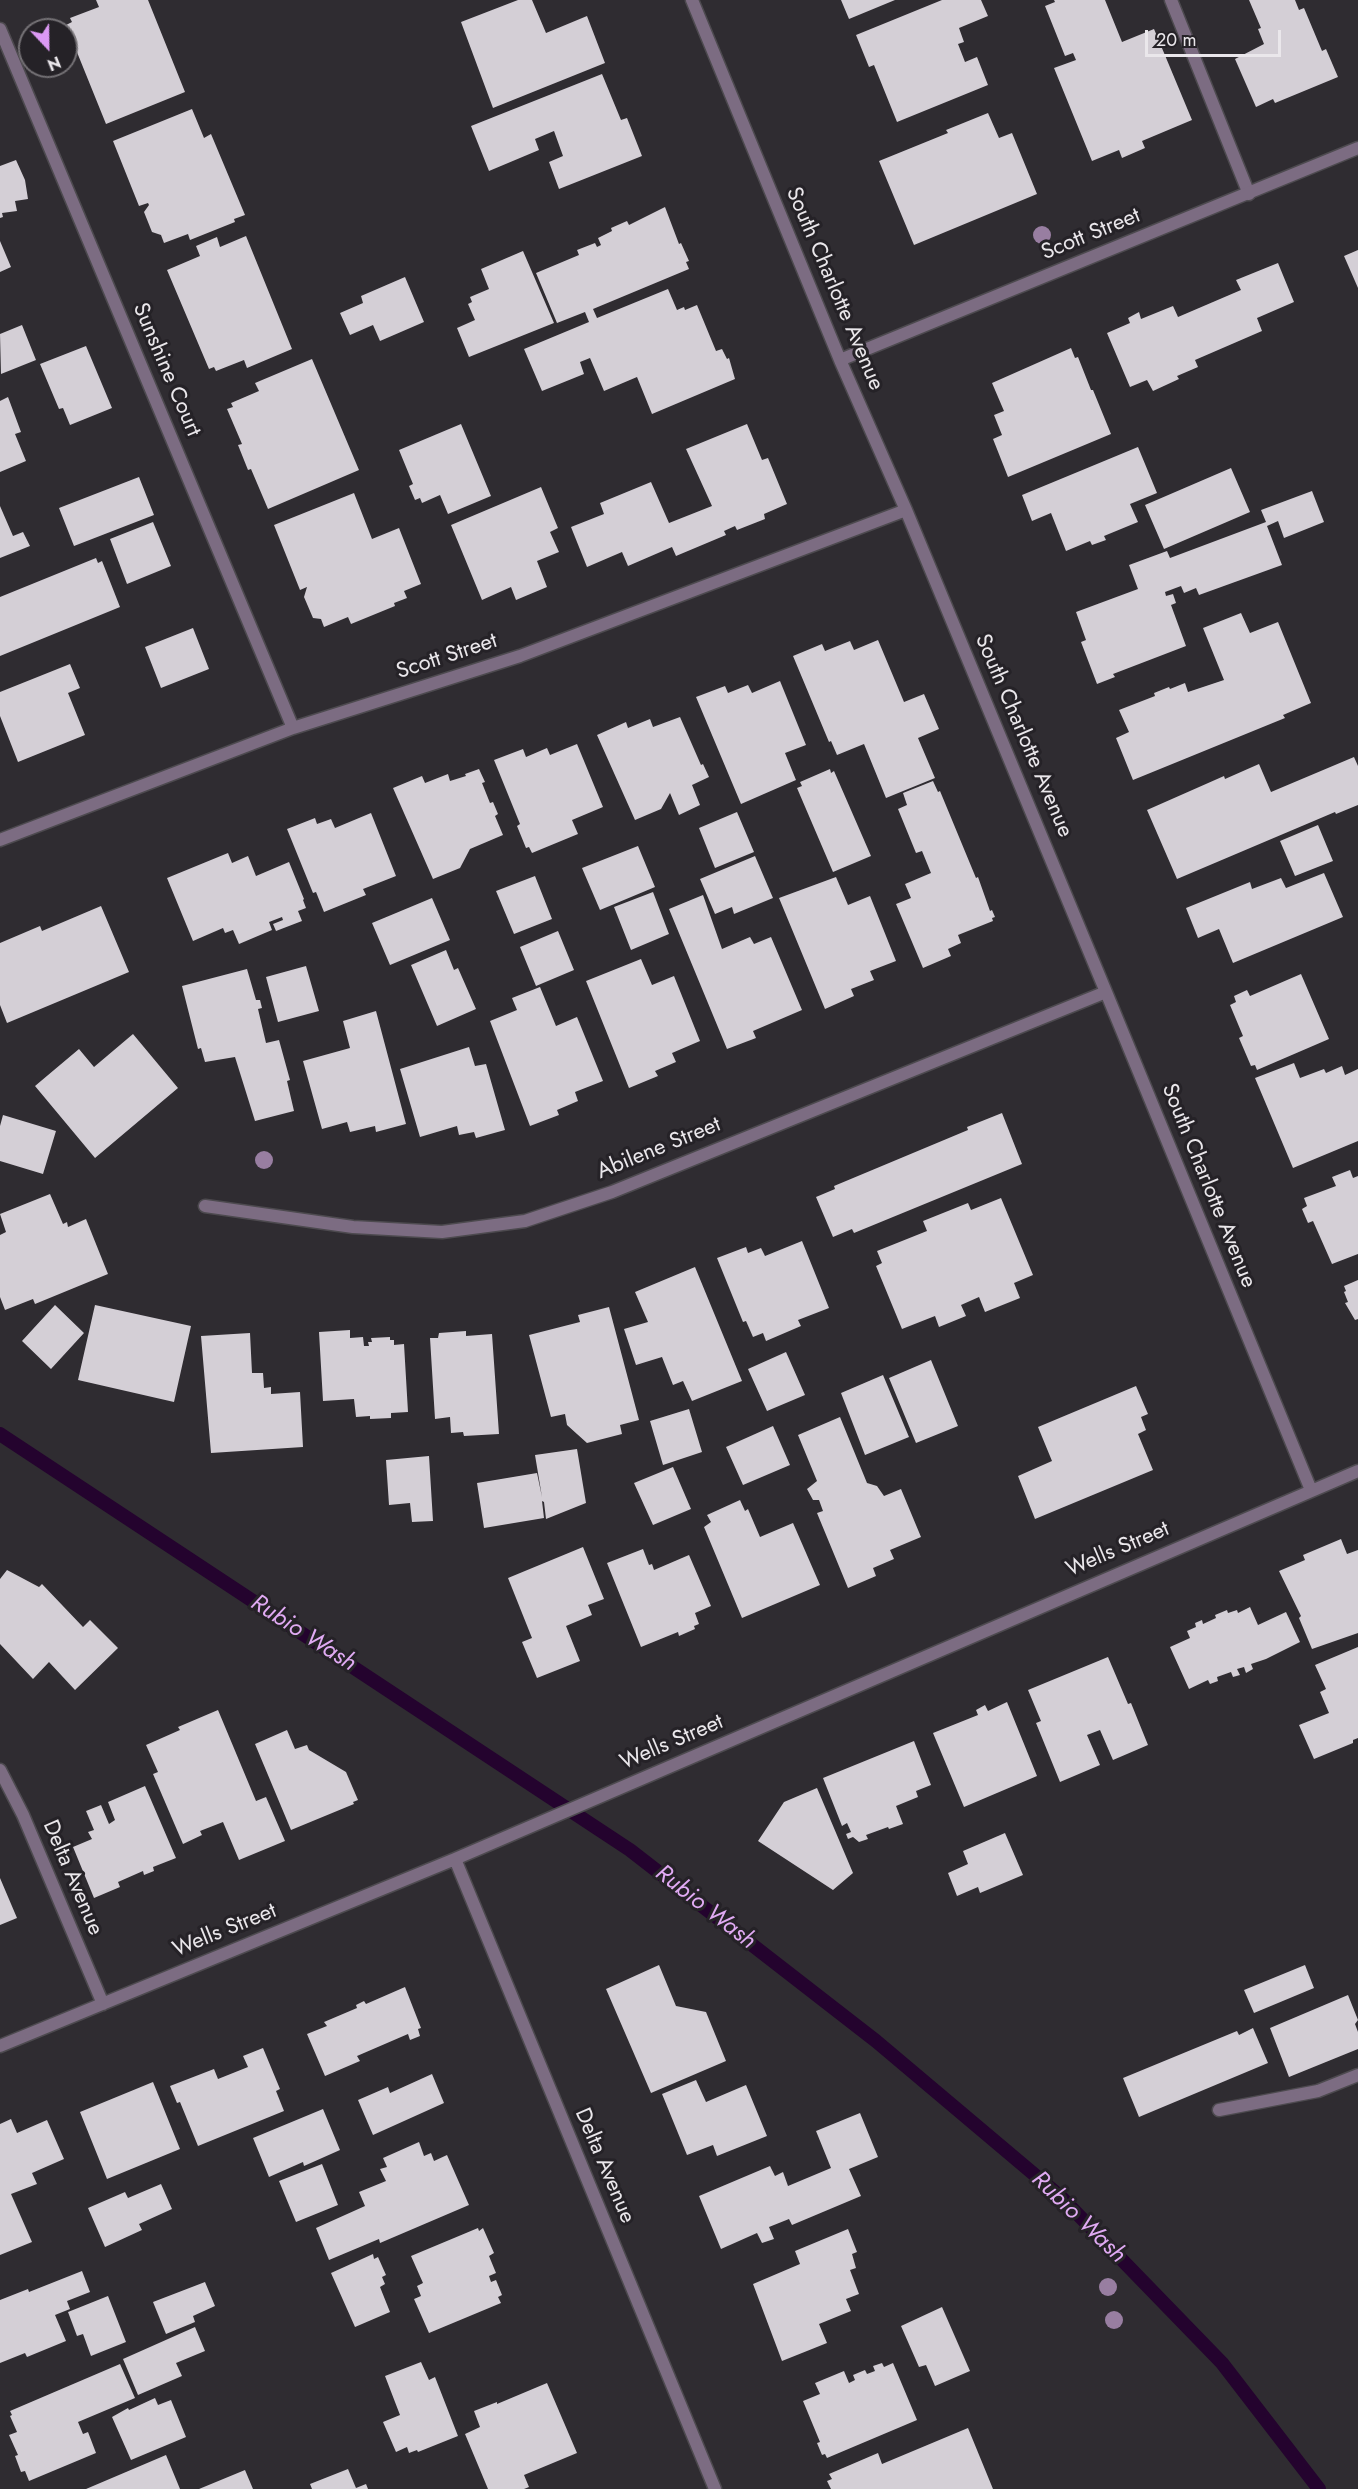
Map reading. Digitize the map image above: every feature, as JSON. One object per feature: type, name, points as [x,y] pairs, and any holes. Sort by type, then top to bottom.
[{"type":"street","name":"South Charlotte Avenue","points":[[692,0],[840,360],[906,510],[1311,1490]]},
{"type":"street","points":[[1171,0],[1249,194]]},
{"type":"street","name":"Sunshine Court","points":[[0,29],[293,728]]},
{"type":"street","name":"Scott Street","points":[[840,360],[1358,148]]},
{"type":"street","name":"Scott Street","points":[[0,840],[293,728],[520,656],[906,510]]},
{"type":"street","name":"Abilene Street","points":[[205,1206],[353,1227],[442,1232],[525,1221],[612,1192],[1106,992]]},
{"type":"street","name":"Wells Street","points":[[0,2046],[455,1859],[1358,1471]]},
{"type":"street","name":"Delta Avenue","points":[[0,1770],[23,1815],[103,2004]]},
{"type":"street","name":"Delta Avenue","points":[[455,1859],[716,2489]]},
{"type":"street","points":[[1219,2110],[1318,2091],[1358,2075]]},
{"type":"building","points":[[96,0],[148,0],[185,92],[106,124],[78,55],[78,18],[70,18],[99,7]]},
{"type":"building","points":[[518,0],[532,0],[546,33],[587,16],[605,63],[493,108],[461,22]]},
{"type":"building","points":[[841,0],[895,0],[849,19]]},
{"type":"building","points":[[942,0],[981,0],[988,16],[959,28],[964,42],[958,44],[965,62],[977,57],[988,85],[897,122],[874,65],[869,67],[856,35]]},
{"type":"building","points":[[1054,0],[1105,0],[1122,42],[1154,29],[1192,120],[1142,141],[1145,148],[1122,158],[1119,150],[1092,161],[1054,68],[1076,60],[1073,53],[1065,56],[1045,6],[1055,2]]},
{"type":"building","points":[[1249,0],[1295,0],[1299,10],[1304,8],[1322,51],[1326,49],[1338,77],[1275,103],[1273,99],[1256,107],[1235,59],[1264,44],[1258,29],[1261,28]]},
{"type":"building","points":[[602,74],[621,120],[627,118],[642,156],[559,189],[549,162],[563,156],[554,131],[535,139],[539,150],[489,171],[471,126]]},
{"type":"building","points":[[192,109],[204,138],[211,134],[245,215],[234,219],[235,222],[190,240],[188,234],[164,243],[161,235],[152,232],[144,212],[148,203],[139,206],[113,141]]},
{"type":"building","points":[[988,113],[999,138],[1012,133],[1037,194],[914,245],[879,161],[948,133],[946,130]]},
{"type":"building","points":[[16,160],[25,180],[28,199],[15,201],[17,211],[2,213],[3,217],[0,218],[0,166]]},
{"type":"building","points":[[665,207],[679,244],[681,243],[689,261],[686,262],[689,269],[593,309],[597,318],[668,289],[677,310],[684,307],[685,310],[697,305],[716,351],[722,349],[727,359],[729,358],[735,379],[652,414],[637,377],[604,391],[590,358],[580,362],[584,374],[542,391],[524,349],[589,322],[585,312],[557,323],[536,273],[579,255],[577,250],[595,243],[597,247],[601,245],[598,238],[612,231],[611,228],[627,221],[629,225]]},
{"type":"building","points":[[246,236],[292,349],[247,368],[244,360],[216,371],[214,367],[209,369],[167,270],[200,256],[196,246],[217,237],[220,247]]},
{"type":"building","points":[[0,241],[11,267],[0,272]]},
{"type":"building","points":[[1358,250],[1358,288],[1344,256]]},
{"type":"building","points":[[523,251],[554,323],[469,357],[457,328],[475,320],[468,304],[472,302],[470,297],[489,289],[481,269]]},
{"type":"building","points":[[1278,263],[1294,302],[1257,318],[1262,331],[1195,360],[1198,367],[1177,376],[1179,379],[1153,391],[1147,380],[1130,387],[1107,333],[1130,323],[1128,318],[1139,312],[1141,319],[1173,306],[1178,317],[1241,290],[1236,280]]},
{"type":"building","points":[[405,277],[424,322],[380,341],[373,325],[350,335],[340,313],[363,303],[361,296]]},
{"type":"building","points":[[22,325],[36,360],[1,374],[0,334]]},
{"type":"building","points":[[86,346],[112,408],[70,425],[63,408],[59,409],[40,364]]},
{"type":"building","points":[[1071,348],[1075,358],[1078,357],[1111,434],[1008,477],[993,439],[1002,435],[994,415],[1004,411],[992,383]]},
{"type":"building","points":[[312,359],[359,470],[268,509],[251,469],[248,470],[238,445],[242,444],[227,409],[233,407],[231,403],[259,391],[255,383]]},
{"type":"building","points":[[8,397],[21,432],[15,434],[26,461],[0,472],[0,401]]},
{"type":"building","points":[[461,424],[491,496],[448,514],[440,495],[422,503],[420,498],[415,500],[409,486],[413,484],[399,450]]},
{"type":"building","points":[[747,424],[762,460],[768,458],[787,504],[764,514],[765,519],[737,530],[735,526],[724,531],[726,535],[676,556],[672,547],[628,566],[622,552],[587,567],[571,527],[604,514],[600,503],[651,482],[669,523],[712,506],[686,449]]},
{"type":"building","points":[[1138,447],[1157,493],[1130,504],[1138,522],[1104,536],[1106,540],[1092,545],[1090,541],[1066,551],[1051,513],[1032,521],[1022,495]]},
{"type":"building","points":[[1231,468],[1250,512],[1164,549],[1145,505]]},
{"type":"building","points":[[139,477],[154,515],[74,546],[59,508]]},
{"type":"building","points":[[541,487],[558,528],[550,532],[559,552],[537,561],[547,587],[516,600],[511,587],[482,600],[451,525]]},
{"type":"building","points":[[1312,491],[1324,522],[1284,538],[1278,521],[1267,526],[1282,565],[1199,595],[1196,588],[1184,593],[1181,586],[1165,592],[1166,596],[1173,594],[1176,603],[1171,605],[1186,646],[1113,674],[1115,677],[1097,684],[1081,642],[1086,640],[1076,612],[1138,589],[1129,565],[1167,551],[1170,558],[1266,522],[1261,510]]},
{"type":"building","points":[[354,493],[372,539],[399,528],[421,584],[404,591],[407,598],[394,603],[395,606],[351,624],[348,617],[324,627],[321,619],[313,618],[304,597],[307,587],[300,590],[274,525]]},
{"type":"building","points":[[0,506],[13,536],[23,532],[30,546],[0,558]]},
{"type":"building","points":[[153,522],[171,566],[127,584],[110,539]]},
{"type":"building","points":[[96,558],[98,563],[102,561],[120,607],[0,656],[0,597]]},
{"type":"building","points":[[1241,613],[1250,633],[1278,622],[1311,703],[1283,715],[1285,718],[1133,780],[1116,738],[1129,732],[1119,710],[1155,696],[1154,693],[1169,687],[1170,689],[1185,683],[1188,692],[1224,680],[1203,628]]},
{"type":"building","points":[[193,628],[209,669],[161,688],[145,647]]},
{"type":"building","points":[[878,640],[904,702],[924,694],[939,729],[918,738],[935,778],[886,798],[864,744],[837,755],[831,741],[829,742],[793,656],[822,644],[825,651],[850,641],[854,650]]},
{"type":"building","points":[[70,664],[80,688],[68,693],[85,735],[18,762],[0,716],[0,692]]},
{"type":"building","points":[[780,681],[806,745],[785,753],[796,780],[741,804],[696,697],[725,686],[728,693],[748,685],[752,693]]},
{"type":"building","points":[[680,717],[701,765],[703,764],[709,777],[692,785],[700,805],[679,815],[670,793],[661,809],[635,820],[597,735],[626,722],[628,728],[650,719],[653,727]]},
{"type":"building","points":[[577,744],[603,807],[572,820],[578,834],[532,853],[529,847],[526,848],[517,826],[520,824],[494,760],[523,749],[526,757],[547,748],[550,755]]},
{"type":"building","points":[[1354,757],[1358,766],[1358,805],[1336,814],[1335,812],[1177,879],[1147,810],[1224,776],[1225,779],[1259,764],[1271,792]]},
{"type":"building","points":[[479,769],[490,803],[493,802],[498,814],[495,816],[503,835],[470,849],[460,868],[433,879],[393,788],[422,776],[425,783],[448,774],[450,781]]},
{"type":"building","points":[[830,769],[831,773],[834,771],[871,856],[833,872],[797,788],[802,786],[800,782]]},
{"type":"building","points":[[933,781],[938,792],[940,791],[976,878],[978,877],[990,911],[992,910],[995,917],[992,918],[993,921],[958,935],[961,943],[948,949],[951,956],[923,968],[896,904],[911,898],[905,884],[931,873],[922,851],[916,853],[898,809],[907,805],[903,793]]},
{"type":"building","points":[[737,812],[754,852],[715,868],[699,828]]},
{"type":"building","points":[[371,813],[396,876],[363,889],[366,895],[324,912],[316,892],[313,893],[287,829],[315,818],[317,824],[331,819],[335,828]]},
{"type":"building","points":[[1318,825],[1333,861],[1295,876],[1280,841]]},
{"type":"building","points":[[638,846],[655,887],[600,910],[582,868]]},
{"type":"building","points":[[228,853],[232,863],[248,856],[256,876],[289,862],[306,908],[298,911],[302,921],[276,931],[273,924],[283,920],[282,917],[269,922],[272,930],[239,944],[233,930],[225,933],[223,928],[193,941],[167,878]]},
{"type":"building","points":[[755,856],[773,898],[734,914],[732,907],[715,914],[700,879]]},
{"type":"building","points":[[1324,873],[1343,917],[1233,963],[1219,929],[1198,938],[1186,908],[1250,882],[1252,889],[1281,878],[1286,888]]},
{"type":"building","points":[[535,876],[552,919],[514,934],[496,891]]},
{"type":"building","points":[[836,877],[848,905],[870,896],[896,961],[870,971],[874,980],[851,989],[854,996],[825,1009],[779,898]]},
{"type":"building","points":[[653,892],[669,934],[631,950],[614,907]]},
{"type":"building","points":[[703,895],[722,949],[750,937],[754,944],[771,937],[802,1010],[753,1031],[756,1038],[727,1049],[669,909]]},
{"type":"building","points":[[432,898],[450,940],[390,965],[372,923]]},
{"type":"building","points":[[101,906],[129,972],[7,1023],[0,1005],[0,943],[40,926],[42,931]]},
{"type":"building","points":[[558,931],[574,970],[536,986],[520,947]]},
{"type":"building","points":[[446,950],[454,970],[458,968],[476,1009],[437,1026],[411,965]]},
{"type":"building","points":[[641,959],[652,985],[674,976],[700,1041],[672,1053],[676,1062],[655,1071],[658,1076],[629,1088],[586,981]]},
{"type":"building","points":[[306,966],[319,1011],[278,1022],[266,977]]},
{"type":"building","points":[[247,969],[256,1000],[260,1000],[262,1008],[258,1009],[266,1043],[279,1040],[290,1080],[287,1081],[294,1111],[255,1121],[235,1057],[205,1062],[201,1048],[198,1049],[182,986]]},
{"type":"building","points":[[1301,974],[1329,1039],[1257,1070],[1255,1065],[1251,1066],[1239,1038],[1243,1036],[1230,1005],[1236,1002],[1234,996],[1247,990],[1250,996]]},
{"type":"building","points":[[540,987],[556,1026],[577,1017],[603,1081],[575,1092],[578,1101],[557,1110],[559,1115],[530,1126],[490,1021],[517,1010],[512,998]]},
{"type":"building","points":[[376,1011],[406,1124],[376,1132],[375,1126],[350,1132],[347,1122],[322,1129],[303,1061],[350,1048],[343,1021]]},
{"type":"building","points":[[133,1034],[178,1088],[95,1158],[35,1086],[79,1049],[94,1067]]},
{"type":"building","points":[[469,1047],[475,1066],[486,1064],[505,1130],[476,1138],[474,1132],[459,1135],[457,1126],[420,1137],[400,1069]]},
{"type":"building","points":[[1294,1063],[1300,1078],[1324,1069],[1326,1073],[1342,1066],[1345,1075],[1358,1069],[1358,1141],[1293,1168],[1255,1078]]},
{"type":"building","points":[[1002,1113],[1022,1164],[854,1233],[852,1229],[833,1237],[816,1197],[835,1189],[834,1186],[968,1130],[967,1127]]},
{"type":"building","points":[[3,1115],[56,1131],[43,1174],[0,1161],[0,1126]]},
{"type":"building","points":[[1350,1170],[1353,1178],[1358,1176],[1358,1254],[1332,1264],[1313,1221],[1308,1223],[1302,1209],[1307,1206],[1304,1198],[1336,1186],[1332,1177]]},
{"type":"building","points":[[50,1194],[63,1224],[67,1222],[68,1227],[86,1219],[108,1274],[35,1304],[33,1299],[5,1310],[0,1297],[0,1235],[6,1232],[0,1214]]},
{"type":"building","points":[[1001,1198],[1033,1275],[1014,1283],[1020,1298],[985,1312],[979,1297],[961,1305],[966,1316],[939,1327],[935,1316],[902,1329],[876,1266],[882,1263],[877,1251],[927,1231],[923,1221],[968,1203],[971,1210]]},
{"type":"building","points":[[802,1241],[829,1308],[798,1320],[801,1326],[766,1341],[763,1333],[753,1337],[746,1321],[743,1322],[717,1258],[746,1247],[748,1253],[761,1248],[765,1256]]},
{"type":"building","points":[[695,1267],[742,1381],[692,1401],[683,1381],[673,1385],[662,1357],[636,1365],[624,1329],[648,1322],[635,1292]]},
{"type":"building","points":[[1358,1280],[1358,1319],[1355,1320],[1345,1303],[1348,1302],[1344,1286]]},
{"type":"building","points":[[55,1305],[84,1333],[51,1369],[22,1341]]},
{"type":"building","points":[[95,1305],[191,1326],[174,1402],[78,1380]]},
{"type":"building","points":[[609,1307],[639,1420],[620,1425],[622,1434],[587,1443],[567,1425],[565,1414],[551,1417],[529,1335],[580,1322],[578,1315]]},
{"type":"building","points":[[350,1330],[350,1338],[363,1337],[364,1346],[369,1346],[368,1342],[372,1342],[371,1338],[390,1337],[390,1340],[394,1340],[394,1345],[404,1344],[408,1412],[391,1413],[391,1418],[370,1419],[370,1416],[356,1417],[354,1399],[323,1401],[319,1332]]},
{"type":"building","points":[[466,1331],[466,1336],[492,1334],[499,1434],[464,1436],[463,1432],[451,1433],[450,1417],[435,1419],[430,1338],[438,1338],[439,1333]]},
{"type":"building","points":[[250,1333],[252,1373],[263,1373],[264,1388],[271,1387],[271,1394],[300,1392],[303,1447],[211,1453],[201,1336]]},
{"type":"building","points":[[786,1352],[805,1395],[767,1411],[748,1369]]},
{"type":"building","points":[[931,1360],[958,1426],[916,1443],[889,1378]]},
{"type":"building","points":[[883,1375],[909,1437],[865,1455],[841,1393]]},
{"type":"building","points":[[1136,1386],[1148,1414],[1141,1417],[1146,1430],[1138,1434],[1153,1470],[1035,1519],[1018,1476],[1052,1461],[1038,1427]]},
{"type":"building","points":[[689,1409],[702,1452],[663,1465],[650,1421]]},
{"type":"building","points":[[840,1417],[867,1483],[877,1486],[884,1496],[901,1489],[921,1537],[890,1550],[894,1559],[873,1568],[876,1576],[848,1588],[817,1513],[823,1511],[819,1500],[813,1500],[807,1489],[817,1481],[798,1435]]},
{"type":"building","points":[[773,1426],[790,1465],[743,1485],[726,1447]]},
{"type":"building","points":[[577,1449],[586,1503],[546,1519],[542,1501],[544,1518],[484,1528],[477,1483],[537,1473],[542,1497],[535,1455]]},
{"type":"building","points":[[429,1456],[433,1521],[412,1522],[410,1503],[389,1505],[386,1460]]},
{"type":"building","points":[[673,1467],[691,1509],[653,1525],[634,1483]]},
{"type":"building","points":[[740,1500],[745,1511],[748,1509],[760,1537],[793,1523],[820,1585],[742,1618],[704,1527],[711,1522],[707,1515]]},
{"type":"building","points":[[1341,1539],[1347,1554],[1358,1550],[1358,1633],[1312,1649],[1299,1618],[1301,1616],[1279,1571],[1305,1560],[1303,1555]]},
{"type":"building","points":[[583,1547],[604,1599],[588,1605],[592,1615],[566,1626],[580,1661],[537,1678],[522,1642],[532,1638],[508,1578]]},
{"type":"building","points":[[643,1549],[649,1565],[652,1564],[654,1570],[689,1555],[711,1606],[695,1613],[699,1624],[694,1626],[695,1629],[679,1636],[678,1632],[641,1647],[607,1563]]},
{"type":"building","points":[[7,1570],[39,1587],[42,1584],[83,1627],[90,1620],[118,1648],[75,1690],[49,1662],[33,1679],[0,1644],[0,1579]]},
{"type":"building","points":[[1250,1607],[1258,1625],[1286,1612],[1300,1642],[1251,1664],[1253,1669],[1246,1673],[1244,1667],[1237,1669],[1240,1675],[1233,1677],[1231,1672],[1217,1677],[1218,1681],[1210,1684],[1208,1680],[1189,1689],[1170,1647],[1190,1638],[1187,1631],[1196,1627],[1195,1623],[1202,1620],[1203,1624],[1227,1610],[1228,1613],[1237,1610],[1238,1613]]},
{"type":"building","points":[[1358,1647],[1358,1738],[1353,1740],[1353,1743],[1314,1759],[1299,1725],[1329,1713],[1320,1692],[1326,1689],[1315,1665]]},
{"type":"building","points":[[1108,1657],[1128,1704],[1131,1703],[1148,1745],[1113,1760],[1100,1730],[1087,1735],[1100,1765],[1060,1782],[1036,1723],[1041,1721],[1028,1690]]},
{"type":"building","points":[[1007,1702],[1037,1776],[964,1807],[933,1733],[978,1715],[976,1710],[985,1705],[988,1711]]},
{"type":"building","points":[[218,1710],[256,1801],[266,1797],[285,1841],[239,1860],[223,1822],[200,1831],[202,1835],[183,1844],[153,1774],[158,1772],[146,1745],[180,1730],[178,1727]]},
{"type":"building","points":[[287,1730],[295,1749],[307,1745],[309,1750],[346,1772],[358,1800],[353,1802],[354,1804],[291,1830],[255,1744]]},
{"type":"building","points":[[914,1741],[931,1785],[916,1791],[918,1797],[896,1806],[903,1824],[866,1835],[868,1839],[859,1842],[853,1837],[848,1839],[846,1834],[851,1832],[847,1823],[842,1826],[823,1778]]},
{"type":"building","points":[[145,1786],[176,1858],[153,1867],[154,1871],[144,1875],[143,1871],[118,1882],[120,1887],[94,1898],[73,1847],[92,1839],[88,1832],[94,1830],[86,1811],[101,1805],[109,1824],[115,1820],[108,1802]]},
{"type":"building","points":[[817,1788],[853,1873],[833,1890],[758,1841],[784,1802]]},
{"type":"building","points":[[1005,1833],[1023,1875],[980,1893],[978,1887],[957,1896],[948,1873],[968,1864],[963,1851]]},
{"type":"building","points":[[0,1878],[17,1918],[0,1925]]},
{"type":"building","points":[[659,1965],[676,2006],[706,2012],[726,2061],[651,2093],[606,1989]]},
{"type":"building","points":[[1305,1965],[1314,1988],[1254,2013],[1244,1990]]},
{"type":"building","points":[[405,1987],[421,2028],[418,2029],[420,2036],[410,2040],[408,2034],[357,2056],[360,2061],[325,2076],[307,2034],[327,2026],[324,2022],[357,2008],[356,2005],[364,2001],[366,2004]]},
{"type":"building","points":[[1348,1995],[1358,2020],[1355,2024],[1358,2032],[1358,2049],[1289,2077],[1270,2028]]},
{"type":"building","points":[[1253,2028],[1268,2063],[1139,2117],[1123,2078],[1237,2031],[1239,2035]]},
{"type":"building","points":[[263,2048],[280,2089],[276,2091],[284,2111],[198,2146],[180,2102],[177,2103],[170,2086],[214,2069],[218,2079],[248,2067],[243,2056]]},
{"type":"building","points":[[432,2074],[444,2103],[373,2135],[358,2100],[388,2087],[390,2093]]},
{"type":"building","points":[[696,2080],[706,2102],[746,2085],[767,2136],[717,2156],[713,2145],[687,2155],[662,2094]]},
{"type":"building","points":[[153,2082],[180,2149],[107,2179],[80,2112]]},
{"type":"building","points":[[323,2109],[340,2150],[304,2166],[303,2162],[269,2177],[253,2138]]},
{"type":"building","points":[[860,2113],[878,2157],[849,2169],[861,2196],[792,2225],[789,2219],[769,2227],[774,2239],[762,2243],[757,2233],[721,2249],[699,2196],[770,2166],[775,2176],[783,2172],[788,2186],[831,2168],[816,2131]]},
{"type":"building","points":[[11,2119],[17,2133],[47,2120],[64,2159],[32,2173],[37,2184],[11,2194],[32,2242],[0,2255],[0,2124]]},
{"type":"building","points":[[419,2142],[424,2156],[431,2153],[434,2161],[447,2155],[469,2205],[380,2243],[379,2239],[329,2260],[316,2228],[365,2206],[359,2192],[386,2181],[380,2169],[387,2167],[383,2158]]},
{"type":"building","points":[[322,2164],[338,2205],[296,2222],[279,2181]]},
{"type":"building","points":[[161,2184],[172,2209],[139,2224],[142,2230],[105,2247],[88,2208],[125,2192],[128,2198]]},
{"type":"building","points":[[478,2228],[479,2231],[483,2228],[494,2253],[489,2256],[496,2273],[489,2276],[491,2282],[496,2280],[502,2295],[498,2297],[501,2303],[429,2333],[414,2299],[421,2296],[417,2286],[423,2283],[411,2256]]},
{"type":"building","points":[[848,2229],[857,2252],[852,2254],[856,2268],[850,2270],[859,2294],[846,2299],[851,2311],[819,2324],[827,2343],[782,2361],[753,2284],[800,2264],[795,2251]]},
{"type":"building","points":[[373,2254],[374,2259],[378,2257],[386,2275],[382,2277],[385,2284],[380,2287],[390,2312],[355,2327],[331,2273]]},
{"type":"building","points":[[82,2271],[90,2292],[67,2301],[70,2309],[55,2315],[66,2341],[27,2357],[25,2353],[0,2363],[0,2300],[28,2289],[29,2292]]},
{"type":"building","points":[[205,2282],[215,2306],[193,2316],[195,2322],[166,2334],[153,2302]]},
{"type":"building","points":[[108,2296],[126,2342],[91,2356],[83,2334],[77,2336],[68,2312]]},
{"type":"building","points":[[942,2307],[970,2371],[935,2386],[926,2365],[919,2367],[901,2326]]},
{"type":"building","points":[[195,2327],[205,2351],[176,2363],[182,2376],[138,2395],[123,2359]]},
{"type":"building","points":[[421,2362],[429,2380],[435,2377],[458,2436],[418,2452],[417,2450],[409,2453],[407,2447],[396,2452],[383,2422],[400,2415],[385,2376]]},
{"type":"building","points":[[882,2363],[884,2367],[893,2363],[917,2420],[827,2458],[825,2454],[822,2455],[817,2443],[820,2442],[803,2401],[820,2394],[815,2383],[844,2371],[849,2383],[855,2380],[853,2375],[865,2370],[867,2374],[875,2371],[873,2366]]},
{"type":"building","points":[[120,2364],[135,2398],[78,2422],[83,2434],[88,2432],[96,2453],[29,2481],[25,2471],[21,2472],[15,2456],[18,2455],[9,2435],[17,2432],[10,2411]]},
{"type":"building","points":[[547,2383],[577,2453],[524,2475],[529,2487],[488,2489],[465,2434],[480,2427],[474,2411]]},
{"type":"building","points":[[155,2398],[158,2405],[171,2400],[186,2437],[131,2460],[112,2417]]},
{"type":"building","points":[[968,2428],[993,2489],[831,2489],[827,2481],[832,2479],[829,2474],[878,2453],[882,2464]]},
{"type":"building","points":[[166,2455],[180,2489],[86,2489]]},
{"type":"building","points":[[348,2469],[356,2488],[366,2484],[368,2489],[312,2489],[310,2484]]},
{"type":"building","points":[[245,2470],[253,2489],[199,2489]]},
{"type":"waterway","name":"Rubio Wash","points":[[0,1434],[630,1850],[876,2041],[1061,2197],[1222,2363],[1319,2489]]}]
